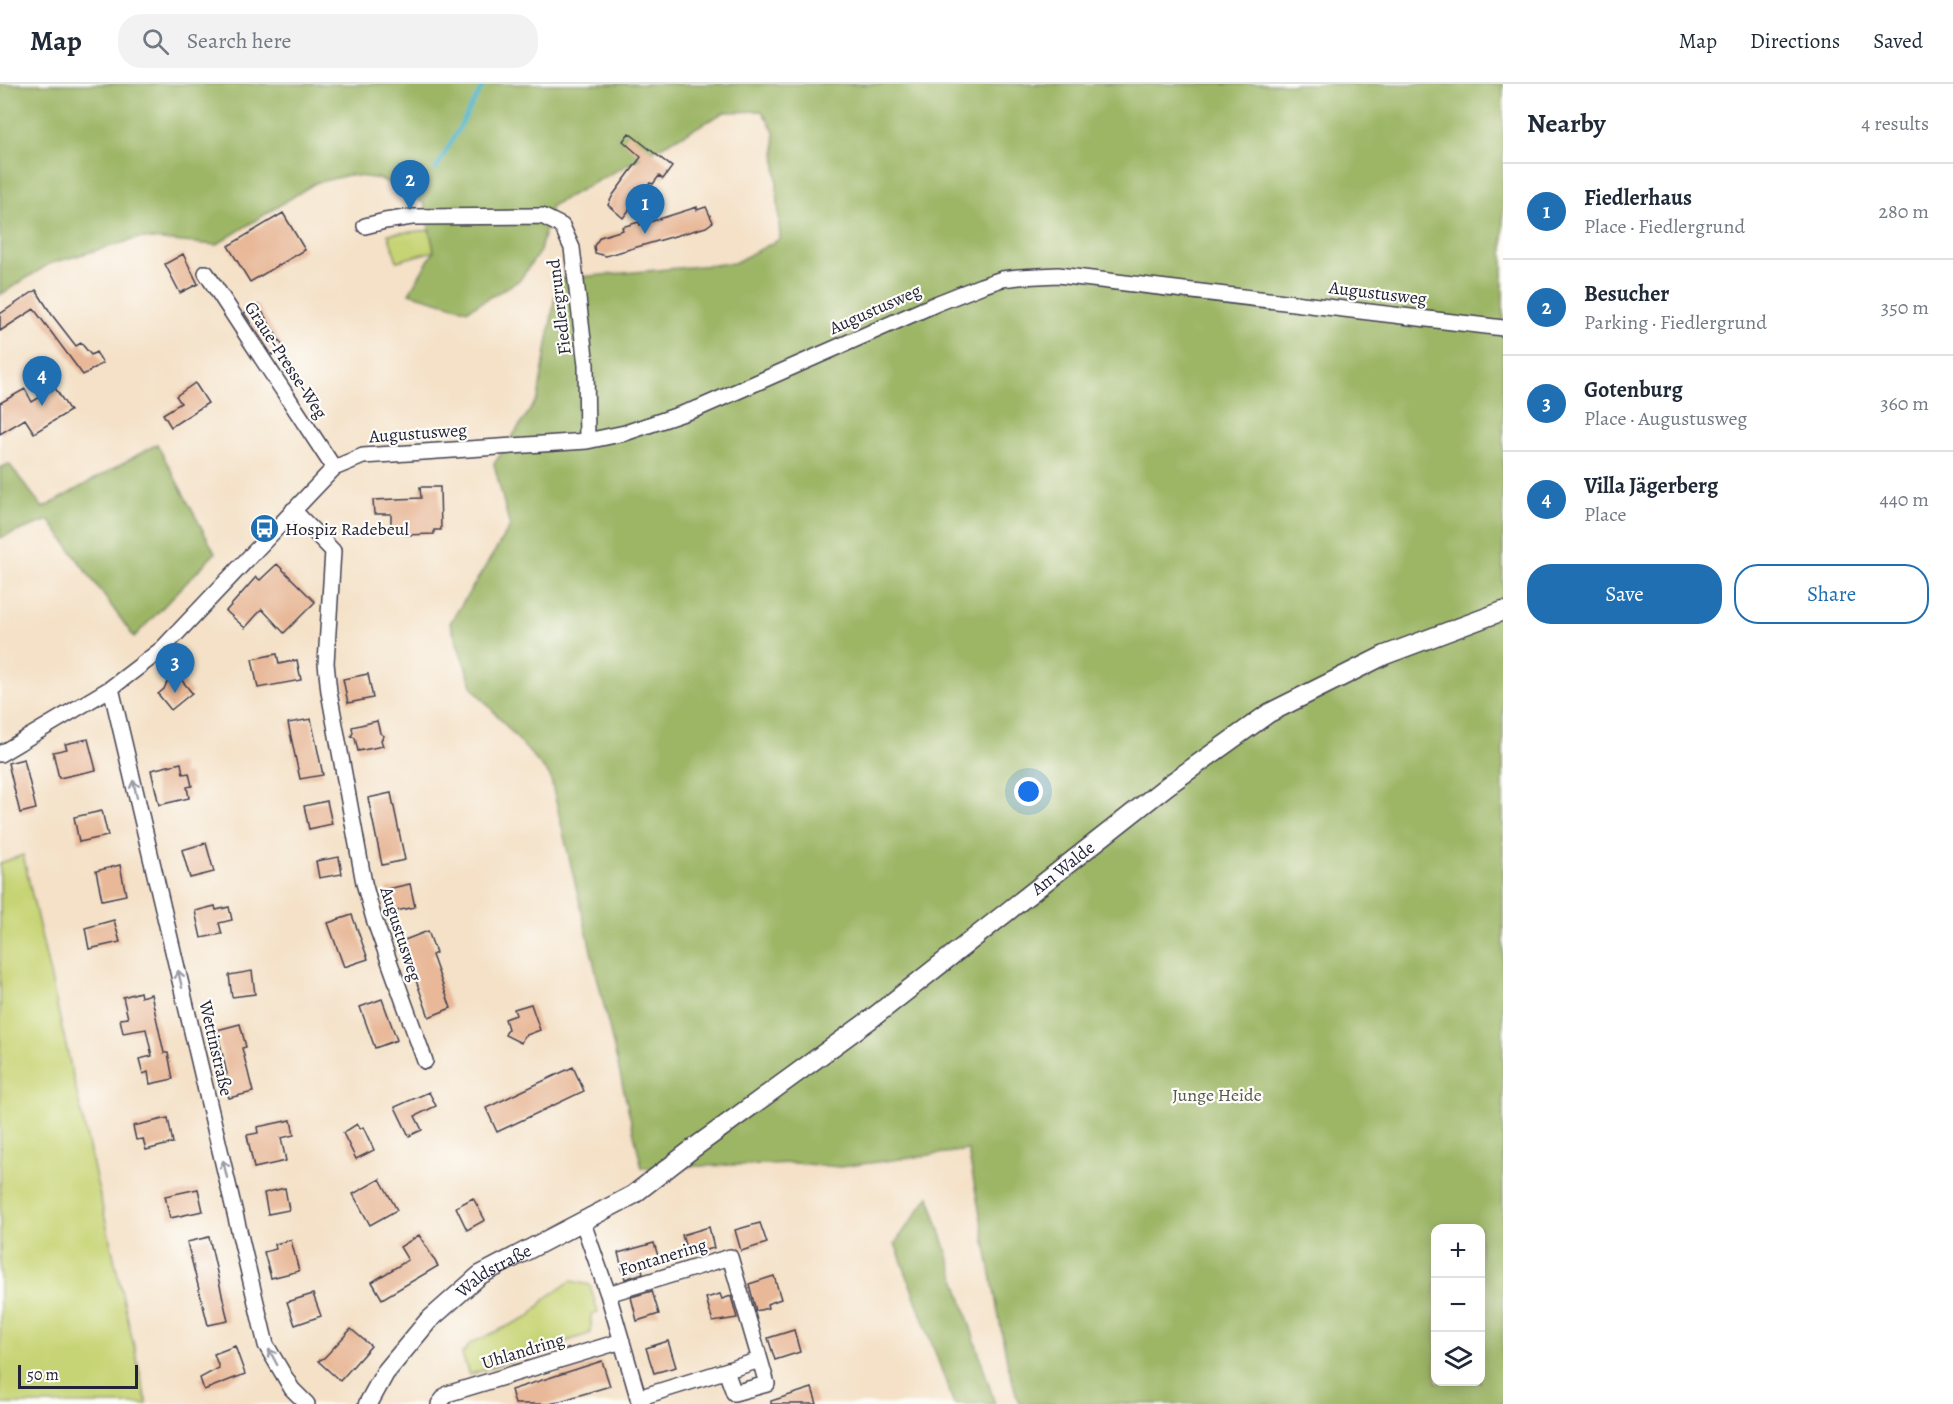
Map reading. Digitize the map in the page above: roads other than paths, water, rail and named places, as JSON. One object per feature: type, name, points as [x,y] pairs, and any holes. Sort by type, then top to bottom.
[{"type":"street","name":"Fiedlergrund","points":[[365,226],[412,217],[542,216],[562,226],[572,248],[586,365],[587,441]]},
{"type":"street","name":"Graue-Presse-Weg","points":[[206,273],[334,468]]},
{"type":"street","name":"Augustusweg","points":[[0,754],[111,688],[162,650],[334,468],[363,456],[587,441],[625,433],[699,408],[955,296],[1002,279],[1019,277],[1058,276],[1503,328]]},
{"type":"street","name":"Augustusweg","points":[[293,510],[333,551],[326,663],[333,714],[364,883],[374,919],[425,1061]]},
{"type":"street","name":"Am Walde","points":[[653,1180],[871,1019],[1167,786],[1269,713],[1385,655],[1503,611]]},
{"type":"street","name":"Wettinstraße","points":[[111,688],[266,1345],[292,1389],[308,1404]]},
{"type":"street","name":"Waldstraße","points":[[368,1404],[385,1373],[428,1321],[480,1275],[633,1195],[653,1180]]},
{"type":"street","points":[[582,1223],[608,1294],[639,1401],[760,1360]]},
{"type":"street","name":"Fontanering","points":[[608,1294],[730,1257],[767,1384],[734,1394],[726,1371]]},
{"type":"street","name":"Uhlandring","points":[[439,1404],[447,1394],[622,1341]]},
{"type":"waterway","points":[[436,169],[484,84]]},
{"type":"place","name":"Besucher","points":[[410,210]]},
{"type":"place","name":"Fiedlerhaus","points":[[645,234]]},
{"type":"place","name":"Villa Jägerberg","points":[[42,406]]},
{"type":"place","name":"Hospiz Radebeul","points":[[264,529]]},
{"type":"place","name":"Gotenburg","points":[[175,693]]},
{"type":"park label","name":"Junge Heide","points":[[1217,1095]]}]
